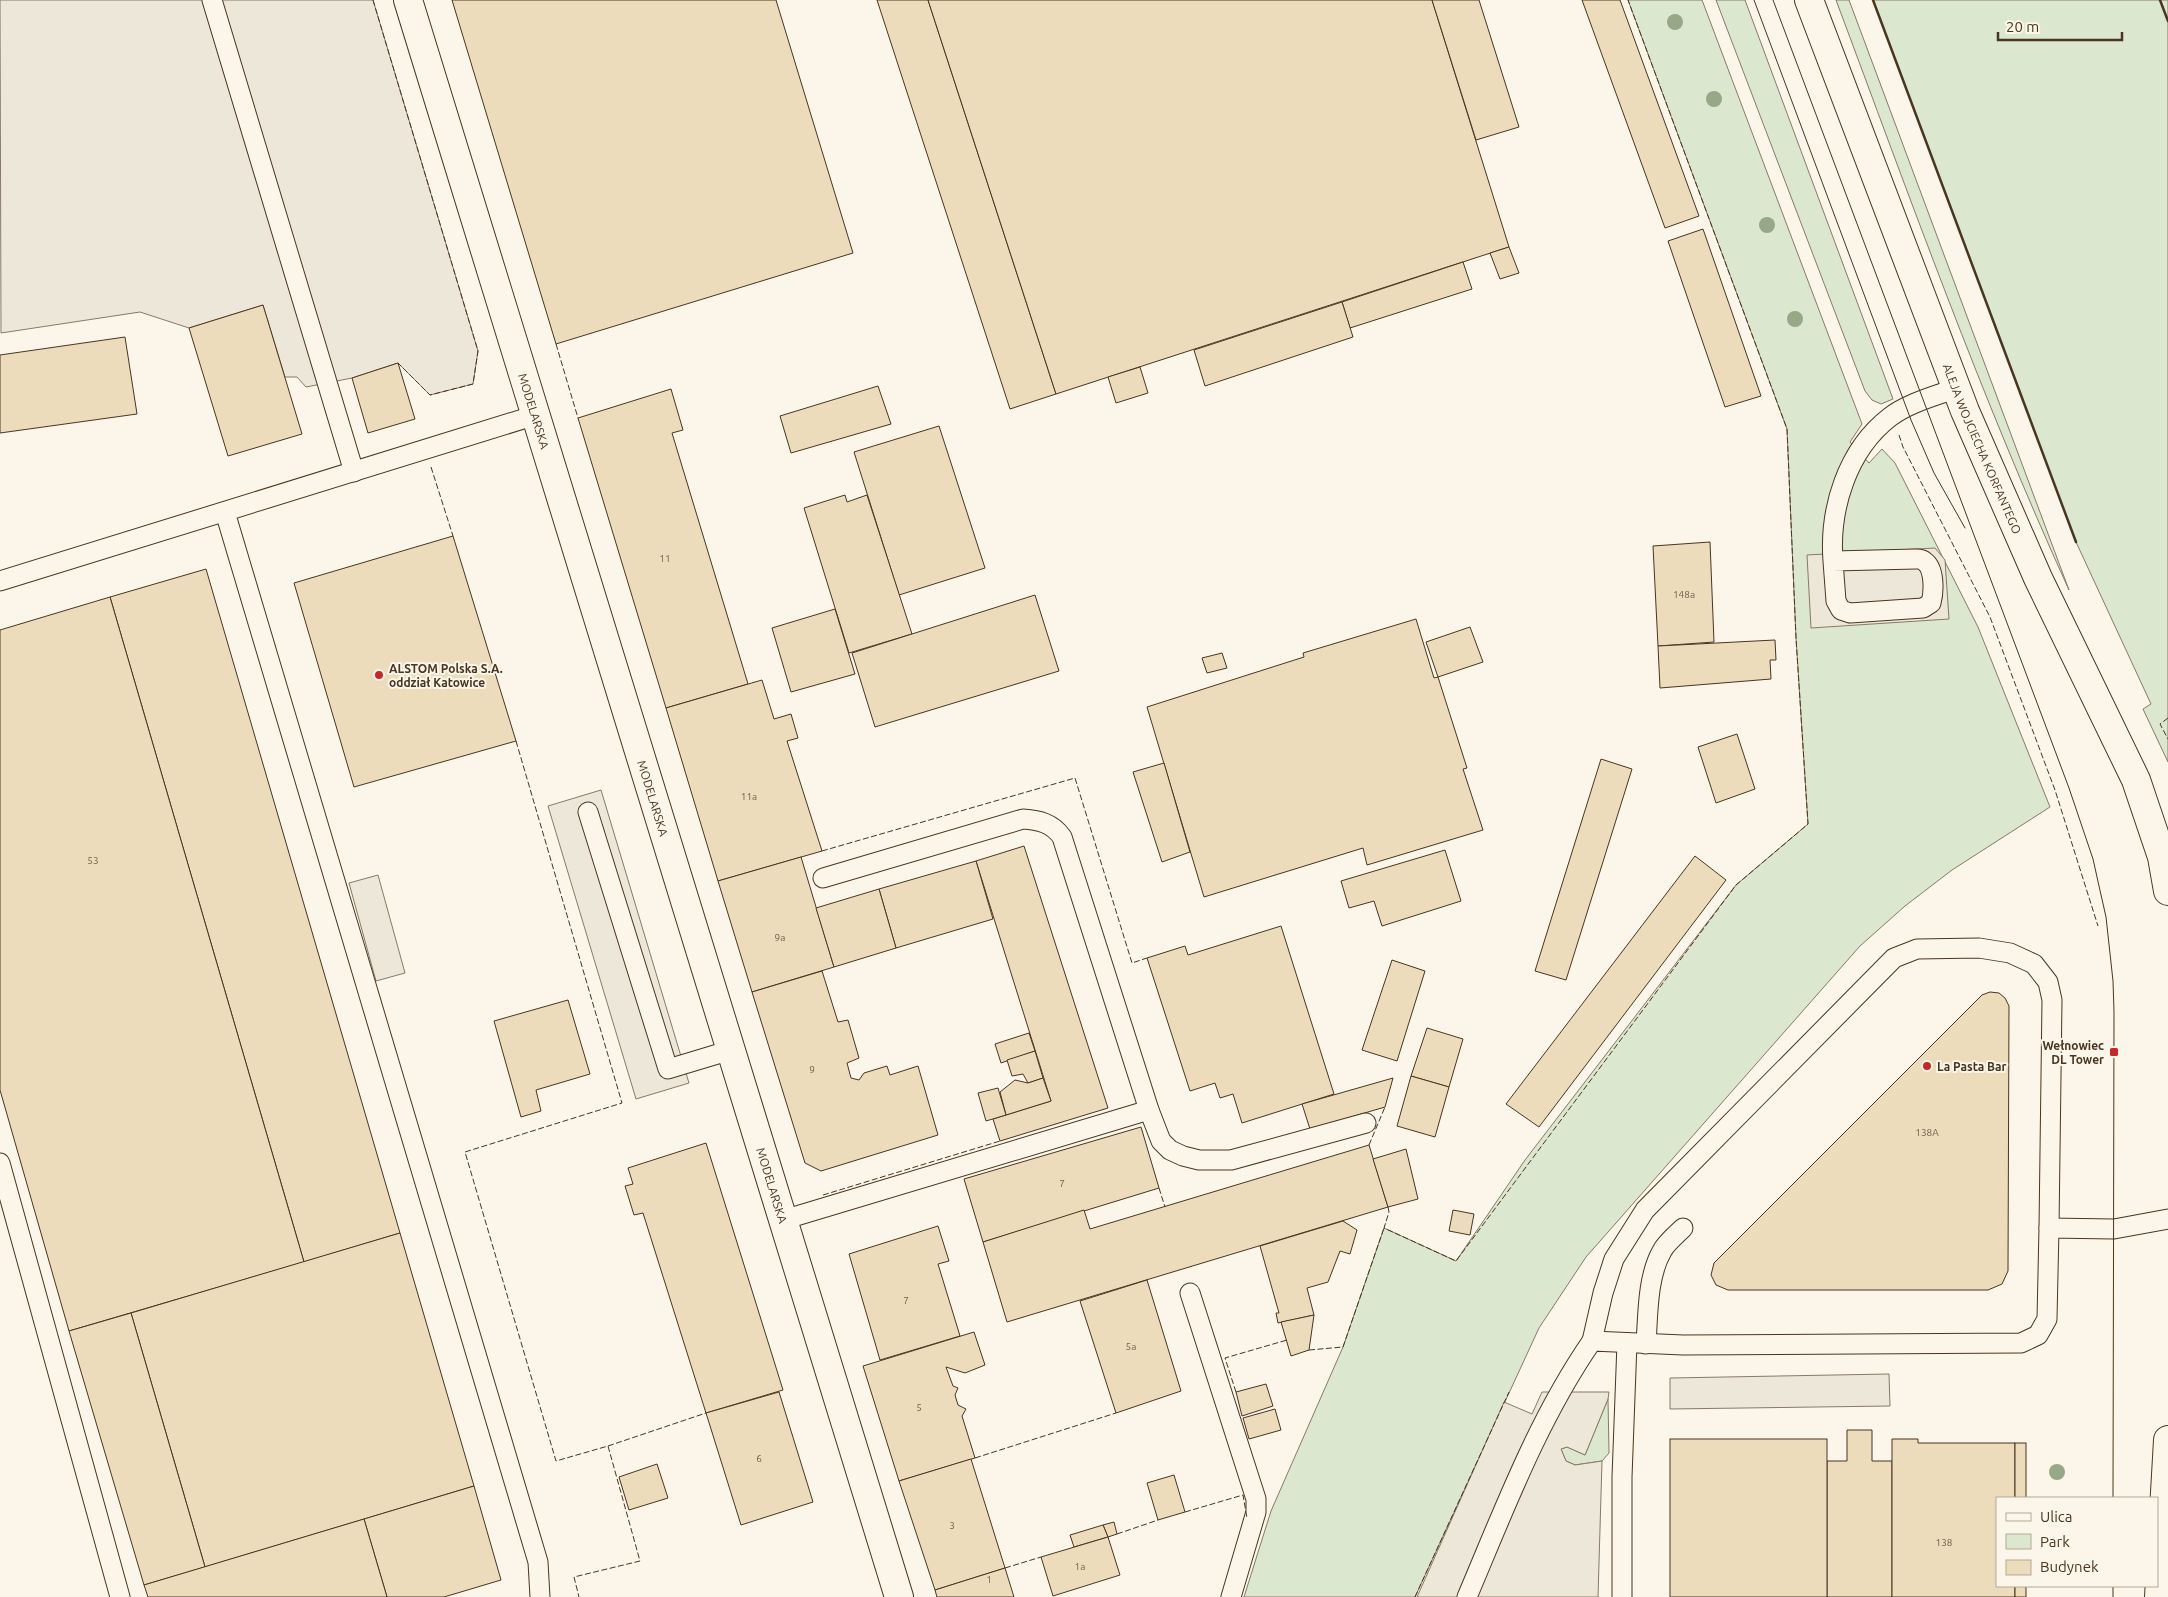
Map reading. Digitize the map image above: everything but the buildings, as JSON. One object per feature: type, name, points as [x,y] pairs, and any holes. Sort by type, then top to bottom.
[{"type":"street","name":"MODELARSKA","points":[[408,0],[899,1597]]},
{"type":"street","name":"ALEJA WOJCIECHA KORFANTEGO","points":[[1809,0],[1957,388],[2038,578],[2136,780],[2162,857],[2168,891]]},
{"type":"street","points":[[2159,1597],[2168,1440]]},
{"type":"lane","points":[[212,0],[354,472]]},
{"type":"lane","points":[[1833,561],[1916,559],[1924,561],[1930,569],[1933,595],[1931,603],[1923,608],[1850,612],[1841,610],[1836,602],[1833,561],[1840,493],[1851,465],[1864,443],[1880,426],[1896,413],[1957,388]]},
{"type":"lane","points":[[0,581],[536,415]]},
{"type":"lane","points":[[224,512],[538,1562],[540,1597]]},
{"type":"lane","points":[[588,812],[668,1069],[731,1050]]},
{"type":"lane","points":[[823,878],[1023,819],[1036,820],[1056,829],[1062,837],[1149,1110],[1161,1141],[1170,1150],[1182,1156],[1199,1160],[1231,1160],[1366,1123]]},
{"type":"lane","points":[[1467,1597],[1530,1450],[1571,1372],[1592,1341],[1603,1293],[1614,1259],[1645,1210],[1894,958],[1917,949],[1979,948],[2010,953],[2034,964],[2048,982],[2052,1000],[2047,1319],[2038,1335],[2020,1343],[1636,1344],[1592,1341]]},
{"type":"lane","points":[[783,1220],[1149,1110]]},
{"type":"lane","points":[[0,1163],[120,1597]]},
{"type":"lane","points":[[2049,1228],[2114,1229],[2168,1219]]},
{"type":"lane","points":[[1622,1597],[1622,1477],[1636,1344],[1653,1276],[1662,1251],[1683,1228]]},
{"type":"lane","points":[[1190,1293],[1256,1499],[1256,1512],[1231,1597]]},
{"type":"green space","points":[[1628,0],[1702,0],[1862,424],[1850,442],[1869,463],[1882,449],[1895,463],[1978,627],[2050,807],[1952,870],[1905,906],[1860,946],[1586,1257],[1539,1328],[1415,1597],[1244,1597],[1271,1511],[1343,1347],[1384,1228],[1456,1261],[1525,1160],[1736,885],[1808,824],[1796,638],[1787,429]]},
{"type":"green space","points":[[1716,0],[1745,0],[1893,399],[1881,404],[1872,400],[1865,391]]},
{"type":"green space","points":[[1836,0],[1849,0],[2069,590],[1976,371]]},
{"type":"green space","points":[[1873,0],[2168,0],[2168,762],[2143,709],[2151,704],[2076,542]]},
{"type":"green space","points":[[1608,1399],[1609,1453],[1602,1461],[1575,1465],[1566,1461],[1561,1449],[1567,1447],[1585,1455]]},
{"type":"shaded area","points":[[0,0],[373,0],[478,351],[473,384],[430,395],[398,363],[352,378],[306,387],[297,377],[285,377],[263,305],[189,328],[140,312],[1,333]]},
{"type":"shaded area","points":[[1935,548],[1945,560],[1949,619],[1811,628],[1807,555]]},
{"type":"shaded area","points":[[601,790],[689,1083],[636,1099],[548,806]]},
{"type":"shaded area","points":[[378,875],[405,973],[376,981],[349,883]]},
{"type":"shaded area","points":[[1889,1374],[1890,1406],[1670,1409],[1670,1378]]},
{"type":"shaded area","points":[[1542,1392],[1609,1392],[1608,1399],[1585,1455],[1567,1447],[1561,1449],[1566,1461],[1575,1465],[1602,1461],[1598,1597],[1417,1597],[1504,1402],[1532,1414]]},
{"type":"tram line","points":[[1754,0],[1911,420],[1934,473],[1965,528]]},
{"type":"tram line","points":[[1773,0],[2069,788],[2093,859],[2106,917],[2113,981],[2114,1012],[2113,1497]]},
{"type":"tram line","points":[[2113,1587],[2113,1597]]},
{"type":"fence","points":[[373,0],[478,351],[473,384],[430,395],[398,363]]},
{"type":"fence","points":[[1388,1207],[1389,1212],[1384,1228],[1456,1261],[1736,885],[1808,824],[1796,638],[1787,429],[1628,0]]},
{"type":"fence","points":[[556,344],[578,418]]},
{"type":"fence","points":[[1899,435],[1903,447],[1990,617],[2055,790],[2098,926]]},
{"type":"fence","points":[[431,467],[453,536]]},
{"type":"fence","points":[[2168,718],[2160,724],[2168,739]]},
{"type":"fence","points":[[516,741],[622,1103],[465,1152],[556,1461],[608,1446],[640,1561],[574,1577],[579,1597]]},
{"type":"fence","points":[[822,851],[1075,778],[1132,963],[1147,958]]},
{"type":"fence","points":[[1369,1145],[1385,1107]]},
{"type":"fence","points":[[823,1195],[1000,1141]]},
{"type":"fence","points":[[1159,1188],[1165,1207]]},
{"type":"fence","points":[[1309,1350],[1343,1347],[1384,1228]]},
{"type":"fence","points":[[1236,1392],[1225,1358],[1287,1340]]},
{"type":"fence","points":[[1415,1597],[1509,1392]]},
{"type":"fence","points":[[608,1446],[706,1413]]},
{"type":"fence","points":[[975,1458],[1116,1413]]},
{"type":"fence","points":[[1185,1512],[1243,1495],[1247,1518]]},
{"type":"fence","points":[[1117,1534],[1158,1520]]},
{"type":"fence","points":[[1005,1568],[1041,1557]]},
{"type":"wall","points":[[1873,0],[2076,542]]},
{"type":"wall","points":[[2160,0],[2168,21]]},
{"type":"place","name":"ALSTOM Polska S.A. oddział Katowice","points":[[379,675]]},
{"type":"place","name":"Wełnowiec DL Tower","points":[[2114,1052]]},
{"type":"place","name":"La Pasta Bar","points":[[1927,1066]]}]
